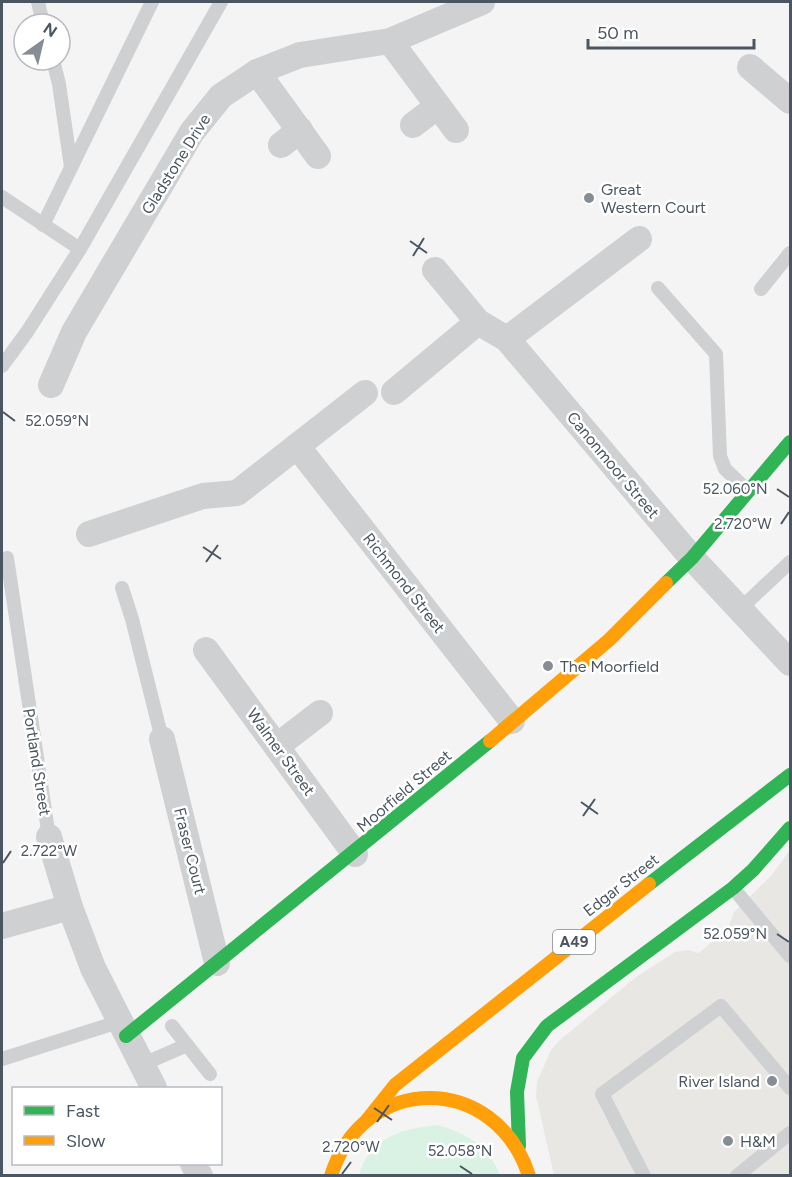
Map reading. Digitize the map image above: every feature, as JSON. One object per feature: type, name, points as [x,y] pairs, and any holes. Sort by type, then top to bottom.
[{"type":"main road","name":"Moorfield Street","points":[[122,1029],[217,963],[355,854],[609,639],[692,558],[790,441]]},
{"type":"main road","name":"Edgar Street","points":[[320,1176],[332,1169],[348,1139],[404,1078],[513,989],[790,775]]},
{"type":"main road","points":[[529,1176],[519,1146],[517,1092],[523,1058],[547,1026],[732,888],[753,870],[790,828]]},
{"type":"main road","points":[[367,1120],[402,1102],[441,1097],[481,1112],[519,1146]]},
{"type":"street","name":"Gladstone Drive","points":[[51,385],[74,332],[192,132],[221,96],[258,72],[300,55],[390,41],[482,2]]},
{"type":"street","points":[[390,41],[456,130]]},
{"type":"street","points":[[750,67],[790,101]]},
{"type":"street","points":[[258,72],[290,138],[318,156]]},
{"type":"street","points":[[413,125],[438,106]]},
{"type":"street","points":[[507,339],[639,239]]},
{"type":"street","name":"Canonmoor Street","points":[[435,270],[478,322],[507,339],[692,558],[790,663]]},
{"type":"street","points":[[394,392],[478,322]]},
{"type":"street","points":[[89,534],[203,496],[237,494],[364,393]]},
{"type":"street","name":"Richmond Street","points":[[297,446],[512,721]]},
{"type":"street","name":"Walmer Street","points":[[206,650],[355,854]]},
{"type":"street","points":[[277,746],[320,713]]},
{"type":"street","name":"Fraser Court","points":[[162,739],[217,963]]},
{"type":"street","name":"Portland Street","points":[[49,837],[70,907],[93,968],[153,1087]]},
{"type":"street","points":[[2,926],[70,907]]},
{"type":"lane","points":[[43,225],[152,2]]},
{"type":"lane","points":[[4,361],[27,332],[80,249],[221,2]]},
{"type":"lane","points":[[55,72],[71,168]]},
{"type":"lane","points":[[2,197],[80,249]]},
{"type":"lane","points":[[761,289],[790,253]]},
{"type":"lane","points":[[658,288],[716,354],[720,456],[732,478],[748,491]]},
{"type":"lane","name":"Portland Street","points":[[7,558],[49,837]]},
{"type":"lane","points":[[740,609],[790,562]]},
{"type":"lane","points":[[122,588],[162,739]]},
{"type":"lane","points":[[732,888],[790,956]]},
{"type":"lane","points":[[644,1176],[602,1094],[721,1006],[790,1088]]},
{"type":"lane","points":[[172,1026],[210,1074]]},
{"type":"lane","points":[[2,1059],[122,1029]]},
{"type":"lane","points":[[141,1065],[187,1045]]},
{"type":"lane","points":[[737,1176],[790,1133]]},
{"type":"shaded area","points":[[790,850],[790,1175],[554,1175],[536,1096],[537,1082],[551,1050],[636,977],[675,952],[688,950],[699,953],[728,928],[734,912],[771,876]]},
{"type":"green space","points":[[438,1125],[476,1142],[489,1156],[500,1175],[359,1175],[364,1162],[379,1143],[401,1132]]},
{"type":"traffic: fast","points":[[666,583],[692,558],[790,442]]},
{"type":"traffic: fast","points":[[126,1036],[490,741]]},
{"type":"traffic: fast","points":[[649,884],[790,775]]},
{"type":"traffic: fast","points":[[519,1146],[517,1092],[523,1058],[547,1026],[733,888],[753,870],[790,828]]},
{"type":"traffic: slow","points":[[490,741],[609,640],[666,583]]},
{"type":"traffic: slow","points":[[367,1120],[395,1085],[649,884]]},
{"type":"traffic: slow","points":[[331,1176],[347,1142],[371,1118],[399,1103],[430,1098],[460,1103],[489,1118],[512,1142],[529,1176]]},
{"type":"place","name":"Great Western Court","points":[[589,198]]},
{"type":"place","name":"The Moorfield","points":[[548,666]]},
{"type":"place","name":"River Island","points":[[772,1081]]},
{"type":"place","name":"H&M","points":[[728,1141]]}]
